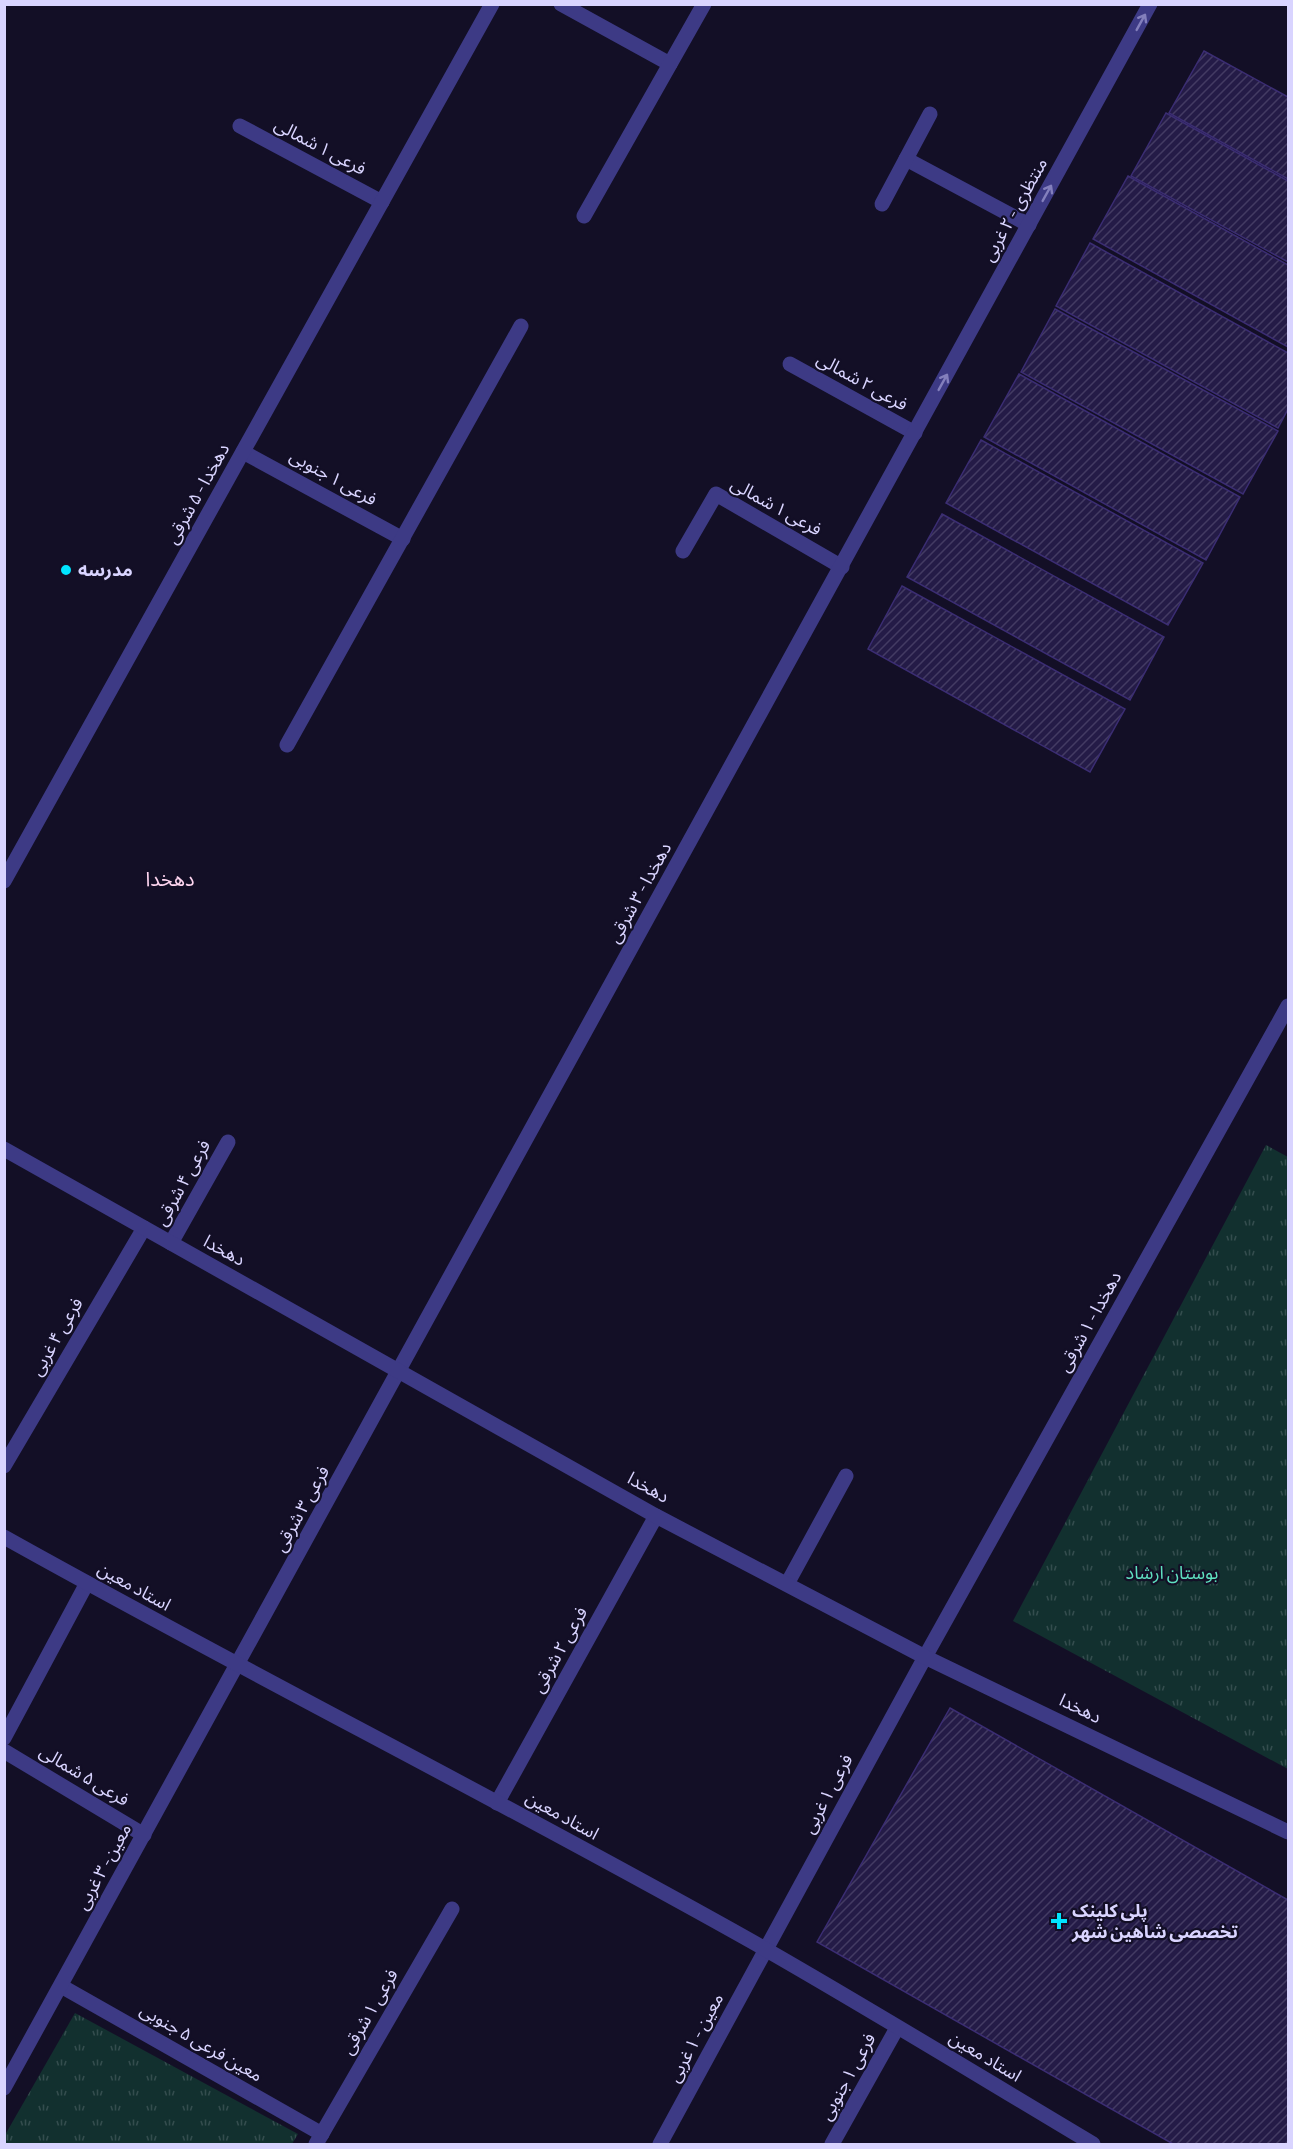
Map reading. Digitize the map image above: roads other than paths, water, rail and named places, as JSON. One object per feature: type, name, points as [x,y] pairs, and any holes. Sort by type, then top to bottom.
[{"type":"street","name":"دهخدا - ۵ شرقی","points":[[4,881],[492,4]]},
{"type":"street","points":[[561,4],[670,64]]},
{"type":"street","points":[[584,216],[704,4]]},
{"type":"street","name":"منتظری - ۲ غربی","points":[[915,433],[1150,4]]},
{"type":"street","points":[[882,204],[930,114]]},
{"type":"street","name":"فرعی ۱ شمالی","points":[[240,126],[382,202]]},
{"type":"street","points":[[906,159],[1029,225]]},
{"type":"street","points":[[287,745],[521,326]]},
{"type":"street","name":"فرعی ۲ شمالی","points":[[790,364],[915,433]]},
{"type":"street","name":"دهخدا - ۳ شرقی","points":[[400,1371],[915,433]]},
{"type":"street","name":"فرعی ۱ جنوبی","points":[[243,452],[403,539]]},
{"type":"street","name":"فرعی ۱ شمالی","points":[[683,551],[716,494],[842,567]]},
{"type":"street","name":"دهخدا - ۱ شرقی","points":[[925,1656],[1288,1006]]},
{"type":"street","name":"فرعی ۴ شرقی","points":[[171,1243],[228,1142]]},
{"type":"street","name":"دهخدا","points":[[4,1149],[656,1516],[925,1656],[1288,1832]]},
{"type":"street","name":"فرعی ۴ غربی","points":[[4,1466],[144,1228]]},
{"type":"street","name":"فرعی ۳ شرقی","points":[[237,1666],[400,1371]]},
{"type":"street","points":[[787,1584],[846,1476]]},
{"type":"street","name":"فرعی ۲ شرقی","points":[[497,1803],[656,1516]]},
{"type":"street","name":"استاد معین","points":[[4,1537],[237,1666],[497,1803],[765,1949],[1093,2145]]},
{"type":"street","points":[[4,1738],[87,1583]]},
{"type":"street","name":"فرعی ۱ غربی","points":[[765,1949],[925,1656]]},
{"type":"street","name":"معین- ۳ غربی","points":[[4,2088],[237,1666]]},
{"type":"street","name":"فرعی ۵ شمالی","points":[[4,1751],[144,1835]]},
{"type":"street","name":"فرعی ۱ شرقی","points":[[319,2139],[452,1909]]},
{"type":"street","name":"معین - ۱ غربی","points":[[660,2145],[765,1949]]},
{"type":"street","name":"معین فرعی ۵ جنوبی","points":[[61,1986],[319,2139]]},
{"type":"street","name":"فرعی ۱ جنوبی","points":[[832,2145],[897,2028]]},
{"type":"place","name":"مدرسه","points":[[66,570]]},
{"type":"place","name":"پلی کلینک تخصصی شاهین شهر","points":[[1059,1921]]},
{"type":"district","name":"دهخدا","points":[[170,880]]},
{"type":"park label","name":"بوستان ارشاد","points":[[1172,1573]]}]
